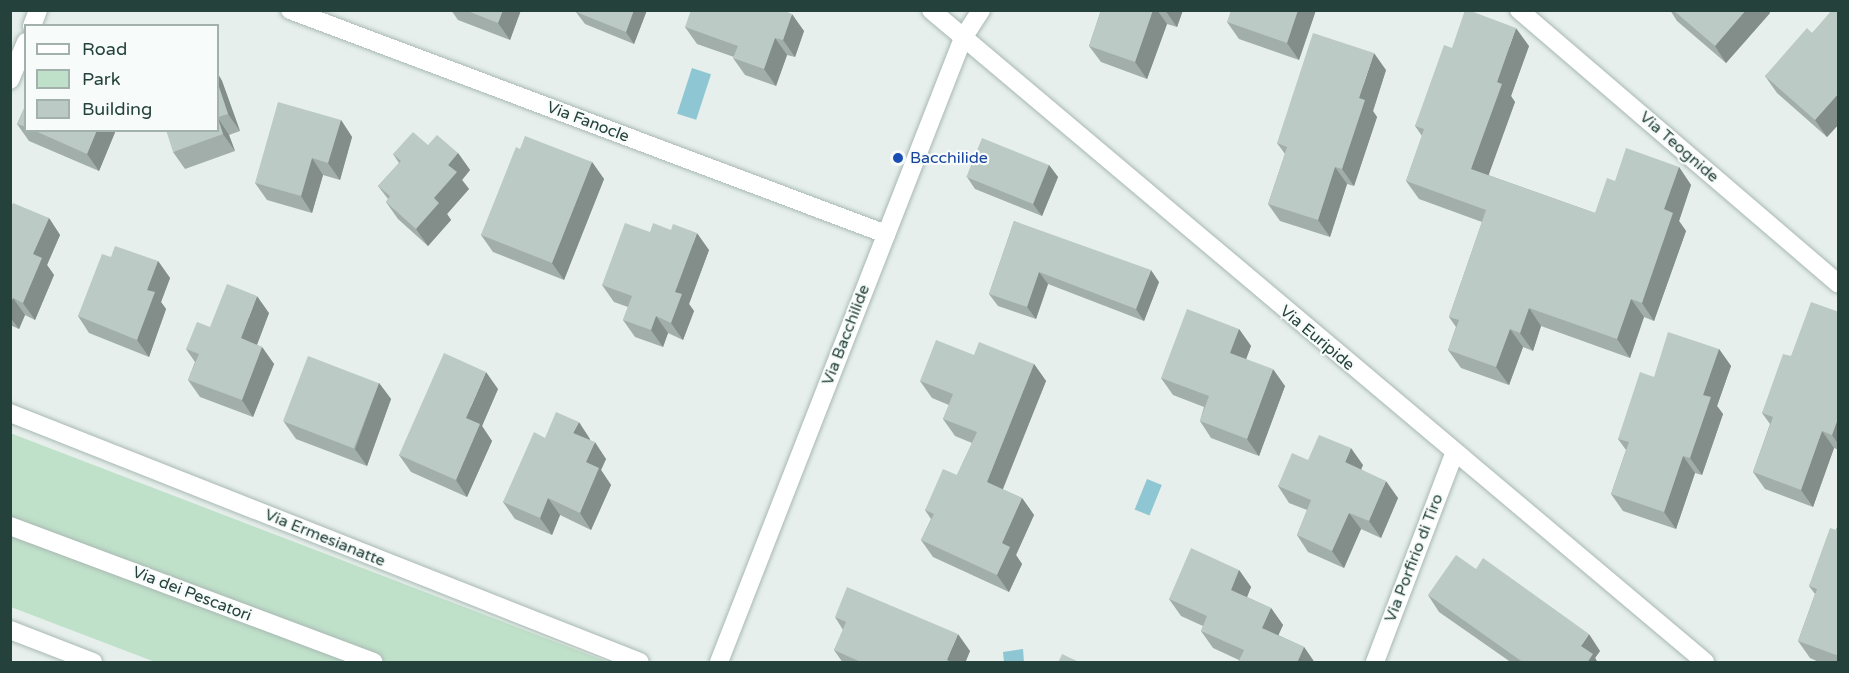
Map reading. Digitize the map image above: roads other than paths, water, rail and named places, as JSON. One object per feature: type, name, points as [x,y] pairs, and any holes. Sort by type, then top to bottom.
[{"type":"street","name":"Via Fanocle","points":[[290,10],[885,234]]},
{"type":"street","name":"Via Euripide","points":[[931,10],[1704,663]]},
{"type":"street","name":"Via Bacchilide","points":[[719,663],[963,38],[981,10]]},
{"type":"street","name":"Via Teognide","points":[[1519,10],[1839,283]]},
{"type":"street","points":[[10,80],[24,47]]},
{"type":"street","name":"Via Ermesianatte","points":[[10,413],[640,663]]},
{"type":"street","name":"Via Porfirio di Tiro","points":[[1375,663],[1454,454]]},
{"type":"street","name":"Via dei Pescatori","points":[[10,526],[373,663]]},
{"type":"street","points":[[10,630],[93,663]]},
{"type":"water","points":[[692,68],[711,74],[696,120],[677,114]]},
{"type":"water","points":[[1147,479],[1162,485],[1149,516],[1135,510]]},
{"type":"water","points":[[1023,649],[1024,662],[1004,662],[1003,652]]},
{"type":"place","name":"Bacchilide","points":[[898,158]]}]
